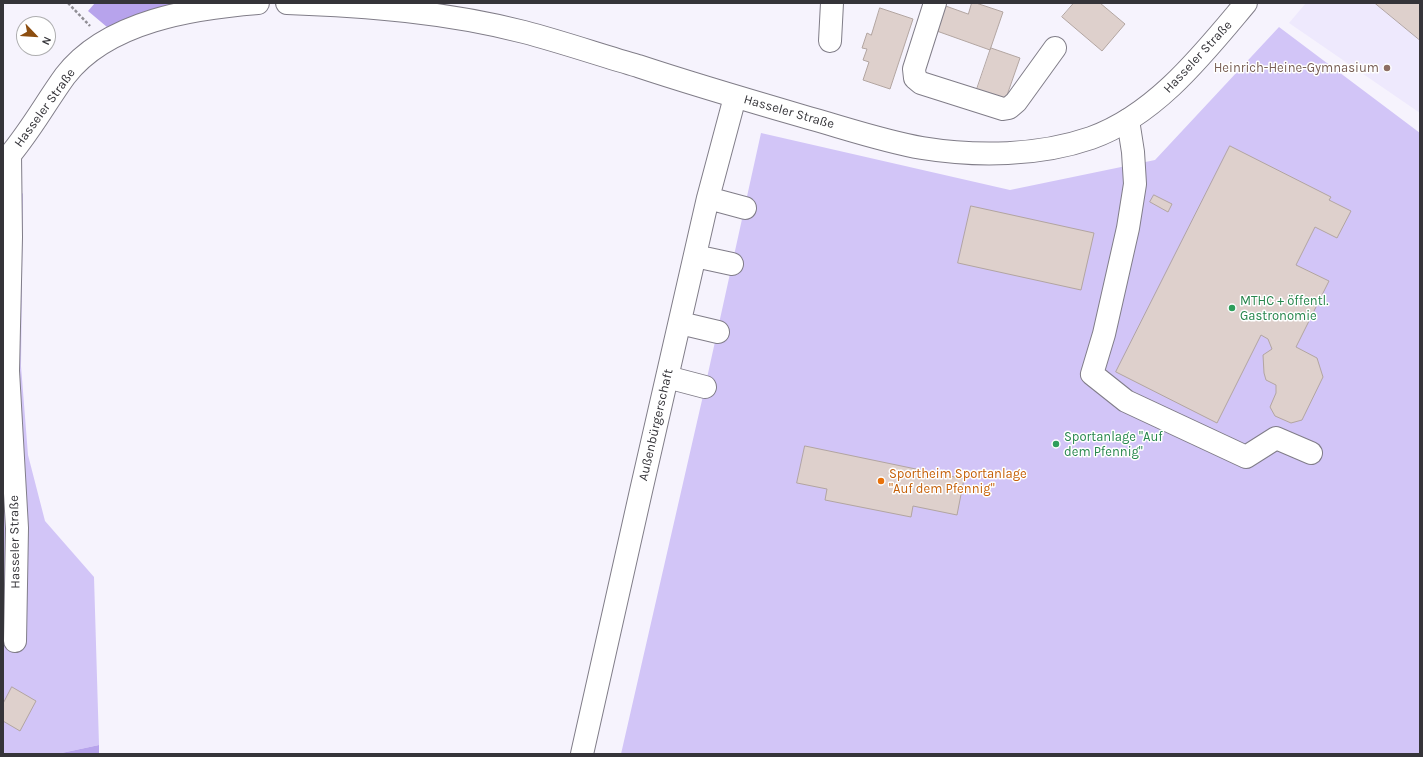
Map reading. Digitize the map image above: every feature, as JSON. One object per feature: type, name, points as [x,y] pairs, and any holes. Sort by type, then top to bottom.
[{"type":"main road","name":"Hasseler Straße","points":[[16,641],[17,528],[8,372],[10,236],[7,159],[66,75],[83,57],[103,42],[126,30],[178,14],[226,6],[258,3]]},
{"type":"main road","name":"Hasseler Straße","points":[[288,3],[356,5],[468,19],[563,42],[735,97],[871,135],[921,147],[973,154],[1026,151],[1071,144],[1094,137],[1128,120],[1164,94],[1204,54],[1246,3]]},
{"type":"main road","points":[[830,41],[832,3]]},
{"type":"main road","points":[[935,3],[914,69],[915,78],[922,83],[1002,109],[1009,108],[1016,102],[1056,48]]},
{"type":"main road","name":"Außenbürgerschaft","points":[[582,754],[708,198],[735,97]]},
{"type":"main road","points":[[1128,120],[1133,152],[1135,184],[1128,228],[1104,334],[1092,374],[1126,401],[1246,458],[1276,438],[1311,452]]},
{"type":"main road","points":[[708,198],[745,208]]},
{"type":"main road","points":[[695,256],[732,264]]},
{"type":"main road","points":[[680,323],[718,332]]},
{"type":"main road","points":[[667,377],[705,388]]},
{"type":"path","points":[[68,3],[84,18],[103,42]]},
{"type":"shaded area","points":[[95,3],[191,3],[107,27],[88,11]]},
{"type":"shaded area","name":"Heinrich-Heine-Gymnasium","points":[[1306,3],[1420,3],[1420,113],[1289,23]]},
{"type":"shaded area","name":"Sportanlage \"Auf dem Pfennig\"","points":[[1279,27],[1420,133],[1419,754],[621,754],[705,387],[761,133],[1010,190],[1155,160]]},
{"type":"shaded area","points":[[23,193],[21,366],[28,455],[45,521],[94,577],[99,745],[57,754],[3,754],[3,211]]},
{"type":"shaded area","points":[[99,745],[99,754],[57,754]]},
{"type":"building","points":[[972,3],[1003,12],[990,50],[934,30],[943,5],[968,14]]},
{"type":"building","points":[[1074,3],[1100,3],[1125,24],[1102,51],[1062,17]]},
{"type":"building","points":[[1375,3],[1420,3],[1420,40]]},
{"type":"building","points":[[880,8],[913,19],[890,89],[863,80],[869,62],[863,60],[867,49],[862,48],[867,33],[871,35]]},
{"type":"building","points":[[991,48],[1020,58],[1005,101],[976,92]]},
{"type":"building","name":"MTHC + öffentl. Gastronomie","points":[[1230,146],[1331,197],[1329,200],[1351,211],[1337,238],[1315,227],[1296,265],[1329,281],[1296,347],[1317,358],[1323,377],[1302,420],[1291,423],[1275,416],[1270,407],[1276,393],[1276,385],[1266,380],[1263,355],[1272,349],[1268,339],[1261,335],[1217,423],[1116,372]]},
{"type":"building","points":[[1154,195],[1172,204],[1168,212],[1150,202]]},
{"type":"building","points":[[971,206],[1094,233],[1081,290],[958,263]]},
{"type":"building","name":"Sportheim Sportanlage \"Auf dem Pfennig\"","points":[[805,446],[964,479],[957,515],[913,506],[911,517],[825,500],[827,489],[797,483]]},
{"type":"building","points":[[12,687],[36,701],[20,731],[3,721],[3,704]]},
{"type":"place","name":"Heinrich-Heine-Gymnasium","points":[[1387,68]]},
{"type":"place","name":"MTHC + öffentl. Gastronomie","points":[[1232,308]]},
{"type":"place","name":"Sportanlage \"Auf dem Pfennig\"","points":[[1056,444]]},
{"type":"place","name":"Sportheim Sportanlage \"Auf dem Pfennig\"","points":[[881,481]]}]
